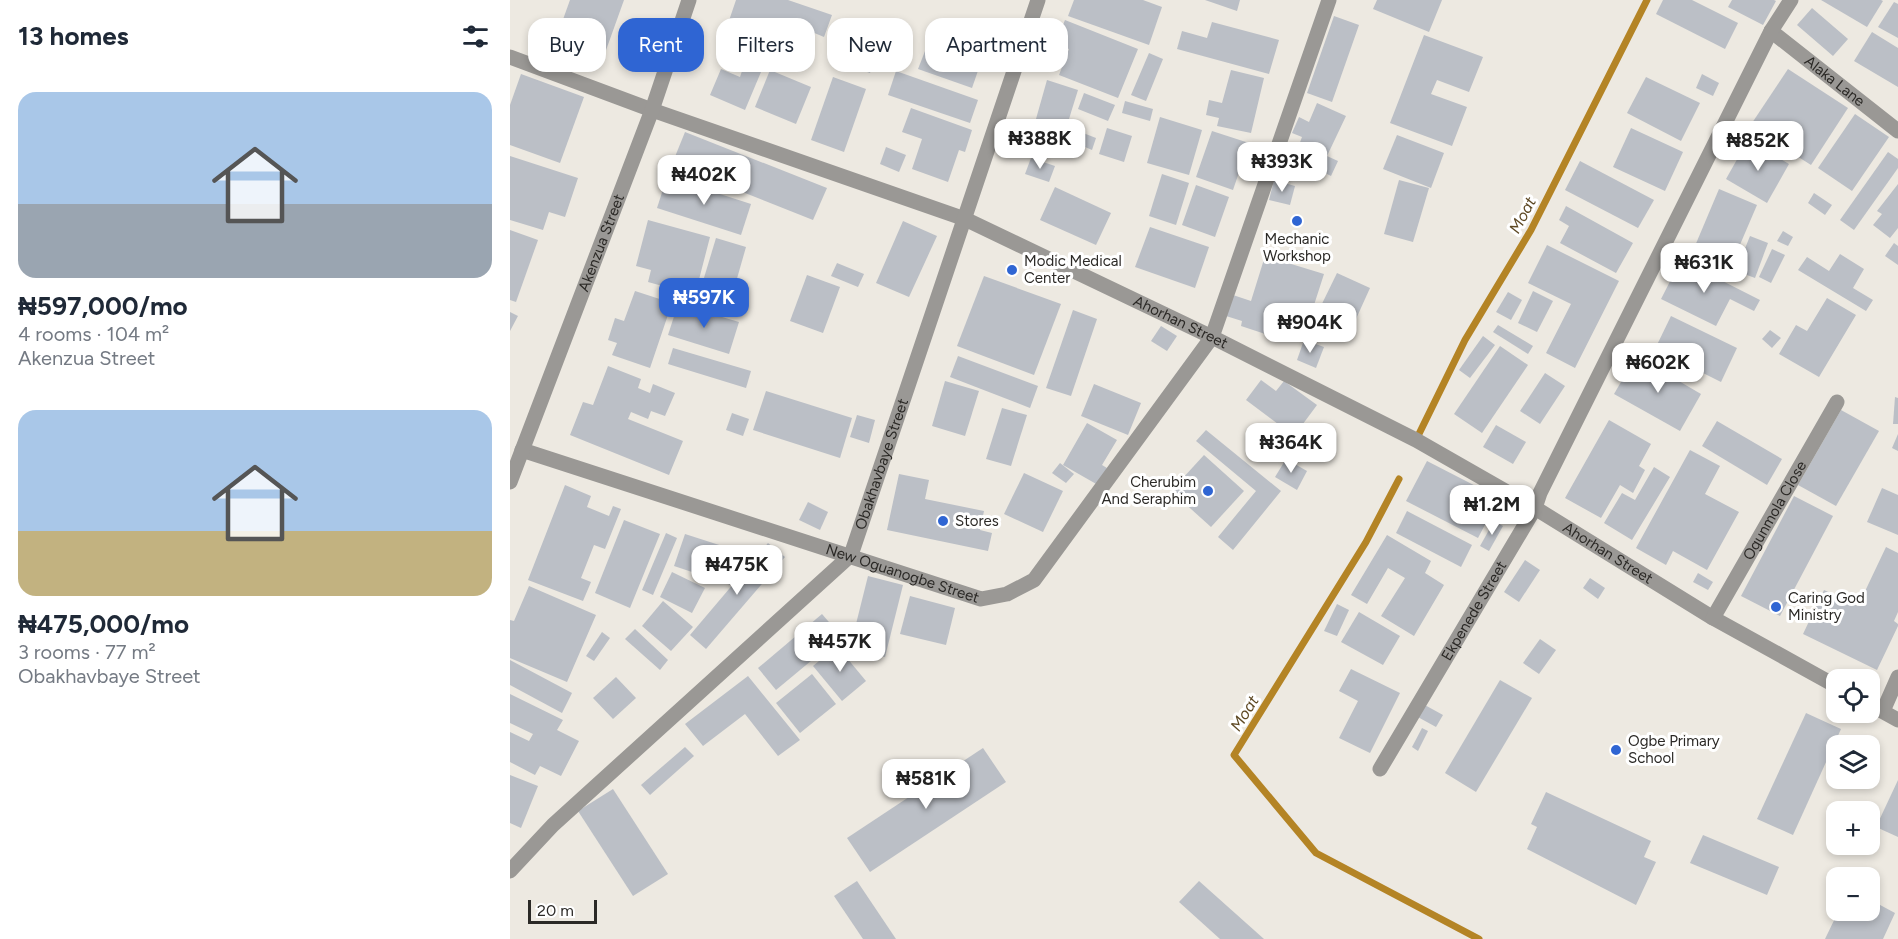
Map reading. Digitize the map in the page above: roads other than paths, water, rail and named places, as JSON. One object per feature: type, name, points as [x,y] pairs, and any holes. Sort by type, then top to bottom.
[{"type":"street","name":"Akenzua Street","points":[[510,482],[516,447],[652,110],[689,0]]},
{"type":"street","name":"Obakhavbaye Street","points":[[510,871],[553,825],[851,555],[1038,0]]},
{"type":"street","name":"New Oguanogbe Street","points":[[516,447],[981,599],[1007,594],[1034,580],[1212,337],[1329,0]]},
{"type":"street","name":"Ekpenede Street","points":[[1380,769],[1535,508],[1540,493],[1771,31],[1791,0]]},
{"type":"street","name":"Alaka Lane","points":[[1771,31],[1898,131]]},
{"type":"street","name":"Ahorhan Street","points":[[510,57],[652,110],[965,219],[1212,337],[1416,440],[1535,508],[1713,618],[1826,680]]},
{"type":"street","name":"Ogunmola Close","points":[[1713,618],[1837,402]]},
{"type":"street","points":[[1880,702],[1898,677]]},
{"type":"street","points":[[1880,710],[1898,720]]},
{"type":"waterway","name":"Moat","points":[[1416,440],[1465,340],[1531,230],[1647,0]]},
{"type":"waterway","name":"Moat","points":[[1399,479],[1366,542],[1234,755],[1316,853],[1479,939]]},
{"type":"place","name":"Mechanic Workshop","points":[[1297,221]]},
{"type":"place","name":"Modic Medical Center","points":[[1012,270]]},
{"type":"place","name":"Cherubim And Seraphim","points":[[1208,491]]},
{"type":"place","name":"Stores","points":[[943,521]]},
{"type":"place","name":"Caring God Ministry","points":[[1776,607]]},
{"type":"place","name":"Ogbe Primary School","points":[[1616,750]]}]
